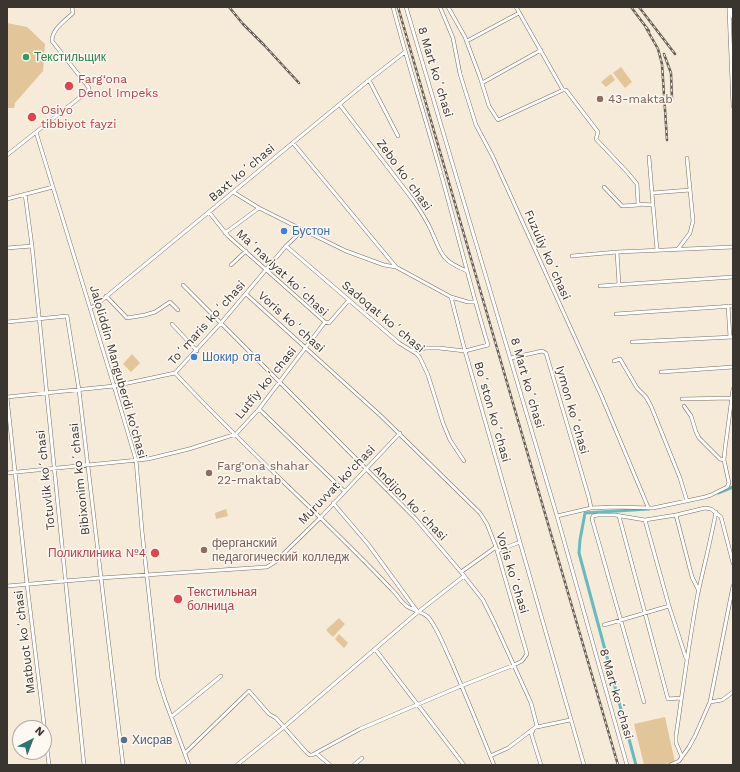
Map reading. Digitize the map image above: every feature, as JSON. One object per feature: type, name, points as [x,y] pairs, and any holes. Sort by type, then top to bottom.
[{"type":"main road","points":[[729,8],[733,17]]},
{"type":"street","points":[[7,155],[88,92],[89,88],[52,41],[56,29],[73,13],[72,7]]},
{"type":"street","points":[[393,7],[488,345],[465,351],[427,348],[411,350]]},
{"type":"street","name":"8 Mart koʻchasi","points":[[406,7],[511,358],[627,765]]},
{"type":"street","name":"Fuzuliy koʻchasi","points":[[440,7],[453,38],[460,74],[476,125],[494,156],[601,395],[648,507]]},
{"type":"street","points":[[448,7],[466,41],[489,106],[498,120],[563,90]]},
{"type":"street","points":[[516,7],[563,90],[566,90],[598,132],[596,139],[637,184],[639,205]]},
{"type":"street","points":[[729,8],[733,106]]},
{"type":"street","points":[[466,41],[519,12]]},
{"type":"street","points":[[482,83],[541,50]]},
{"type":"street","name":"Baxt koʻchasi","points":[[90,308],[405,52]]},
{"type":"street","points":[[369,80],[398,136]]},
{"type":"street","name":"Zebo koʻchasi","points":[[340,105],[413,200],[429,226],[442,256],[457,267],[467,271]]},
{"type":"street","name":"Jaloliddin Manguberdi ko'chasi","points":[[36,132],[136,460],[158,678],[189,765]]},
{"type":"street","points":[[293,143],[396,267]]},
{"type":"street","points":[[649,157],[657,250]]},
{"type":"street","points":[[678,249],[690,233],[693,221],[688,158]]},
{"type":"street","points":[[7,199],[53,187]]},
{"type":"street","points":[[604,187],[622,206],[653,204]]},
{"type":"street","points":[[652,193],[690,190]]},
{"type":"street","points":[[233,192],[259,208],[346,251],[384,265],[396,267],[451,297],[468,302],[475,302]]},
{"type":"street","name":"Totuvlik koʻchasi","points":[[25,194],[32,246],[53,468],[84,765]]},
{"type":"street","points":[[225,233],[259,208]]},
{"type":"street","name":"Maʻnaviyat koʻchasi","points":[[209,212],[225,233],[325,322],[306,348]]},
{"type":"street","name":"Toʻmaris koʻchasi","points":[[7,397],[114,386],[175,373],[197,351],[286,246],[303,230]]},
{"type":"street","points":[[7,248],[32,246]]},
{"type":"street","name":"Sadoqat koʻchasi","points":[[286,246],[399,343],[411,350],[420,358],[428,375],[443,423],[454,446],[464,462]]},
{"type":"street","points":[[572,256],[617,252],[733,247]]},
{"type":"street","points":[[231,265],[246,252]]},
{"type":"street","points":[[617,252],[619,285]]},
{"type":"street","points":[[600,286],[733,277]]},
{"type":"street","name":"Andijon koʻchasi","points":[[183,285],[415,518],[461,572],[483,600],[496,624],[530,703],[537,726]]},
{"type":"street","name":"Voris koʻchasi","points":[[246,294],[400,433],[480,513],[487,524],[497,549],[527,654],[522,661],[514,665],[417,704],[360,729],[316,753]]},
{"type":"street","points":[[106,296],[127,318],[155,312],[170,302],[178,310]]},
{"type":"street","name":"Boʻston koʻchasi","points":[[451,297],[465,351],[584,765]]},
{"type":"street","points":[[325,322],[329,323],[349,300]]},
{"type":"street","points":[[632,342],[731,337],[728,306]]},
{"type":"street","points":[[616,314],[733,306]]},
{"type":"street","name":"Bibixonim koʻchasi","points":[[39,319],[67,316],[79,390],[123,765]]},
{"type":"street","points":[[7,322],[39,319]]},
{"type":"street","points":[[172,324],[197,351]]},
{"type":"street","name":"Lutfiy koʻchasi","points":[[7,473],[162,456],[236,434],[259,409],[306,348]]},
{"type":"street","name":"Iymon koʻchasi","points":[[511,358],[542,351],[546,353],[591,508]]},
{"type":"street","points":[[614,361],[620,359],[637,388],[646,397],[651,406],[680,478],[687,501]]},
{"type":"street","points":[[661,372],[733,367]]},
{"type":"street","points":[[175,373],[201,401],[382,579],[407,606],[418,612],[424,613],[428,617],[437,631],[462,686],[494,765]]},
{"type":"street","points":[[557,516],[591,508],[653,508],[711,495],[728,487],[724,460],[733,389]]},
{"type":"street","name":"Matbuot koʻchasi","points":[[7,397],[14,472],[49,765]]},
{"type":"street","points":[[682,399],[732,398]]},
{"type":"street","points":[[684,406],[691,416],[699,438],[720,460],[724,460]]},
{"type":"street","points":[[259,409],[344,491]]},
{"type":"street","name":"Muruvvat ko'chasi","points":[[7,586],[100,578],[267,567],[275,562],[320,518],[400,433]]},
{"type":"street","points":[[333,504],[368,544],[418,612]]},
{"type":"street","points":[[644,702],[592,517],[594,515],[619,516],[645,520],[705,508],[711,509],[721,517],[733,562]]},
{"type":"street","points":[[682,757],[676,739],[686,660],[716,512]]},
{"type":"street","points":[[676,515],[692,577],[699,591]]},
{"type":"street","points":[[619,516],[668,699],[681,698]]},
{"type":"street","points":[[645,520],[686,660]]},
{"type":"street","points":[[461,572],[497,549],[520,542]]},
{"type":"street","points":[[237,765],[284,727],[418,612],[464,576]]},
{"type":"street","points":[[670,765],[677,762],[682,757],[695,736],[710,702],[733,586]]},
{"type":"street","points":[[604,625],[669,606]]},
{"type":"street","points":[[375,649],[464,765]]},
{"type":"street","points":[[171,717],[221,676]]},
{"type":"street","points":[[185,753],[249,691],[269,714],[276,718],[310,755],[312,756],[316,753],[330,765]]},
{"type":"street","points":[[710,702],[722,700],[733,692]]},
{"type":"street","points":[[490,756],[508,748],[537,726],[570,720]]},
{"type":"street","points":[[537,726],[532,733],[541,765]]},
{"type":"street","points":[[354,765],[362,758]]},
{"type":"shaded area","name":"Текстильщик","points":[[7,23],[27,27],[45,44],[43,71],[15,103],[14,108],[7,108]]},
{"type":"shaded area","points":[[621,67],[632,82],[625,88],[613,73]]},
{"type":"shaded area","points":[[611,74],[615,80],[606,87],[601,82]]},
{"type":"shaded area","points":[[132,354],[140,363],[131,372],[123,364]]},
{"type":"shaded area","points":[[226,509],[228,516],[216,519],[215,513]]},
{"type":"shaded area","points":[[339,618],[345,624],[333,637],[326,630]]},
{"type":"shaded area","points":[[339,634],[348,643],[344,648],[335,639]]},
{"type":"shaded area","points":[[665,717],[675,762],[660,765],[644,765],[634,724]]},
{"type":"waterway","points":[[718,493],[733,487]]},
{"type":"waterway","points":[[636,765],[579,553],[585,513],[649,509]]},
{"type":"railway","points":[[229,7],[243,24],[299,83]]},
{"type":"railway","points":[[398,7],[618,765]]},
{"type":"railway","points":[[631,7],[649,31]]},
{"type":"railway","points":[[639,7],[675,54]]},
{"type":"railway","points":[[645,26],[658,49],[662,64],[667,140]]},
{"type":"railway","points":[[664,54],[671,73],[672,99]]},
{"type":"place","name":"Текстильщик","points":[[26,57]]},
{"type":"place","name":"Farg‘ona Denol Impeks","points":[[69,86]]},
{"type":"place","name":"43-maktab","points":[[600,99]]},
{"type":"place","name":"Osiyo tibbiyot fayzi","points":[[32,117]]},
{"type":"place","name":"Бустон","points":[[284,231]]},
{"type":"place","name":"Шокир ота","points":[[194,357]]},
{"type":"place","name":"Farg'ona shahar 22-maktab","points":[[209,473]]},
{"type":"place","name":"ферганский педагогический колледж","points":[[204,550]]},
{"type":"place","name":"Поликлиника №4","points":[[155,553]]},
{"type":"place","name":"Текстильная болница","points":[[178,599]]},
{"type":"place","name":"Хисрав","points":[[124,740]]}]
